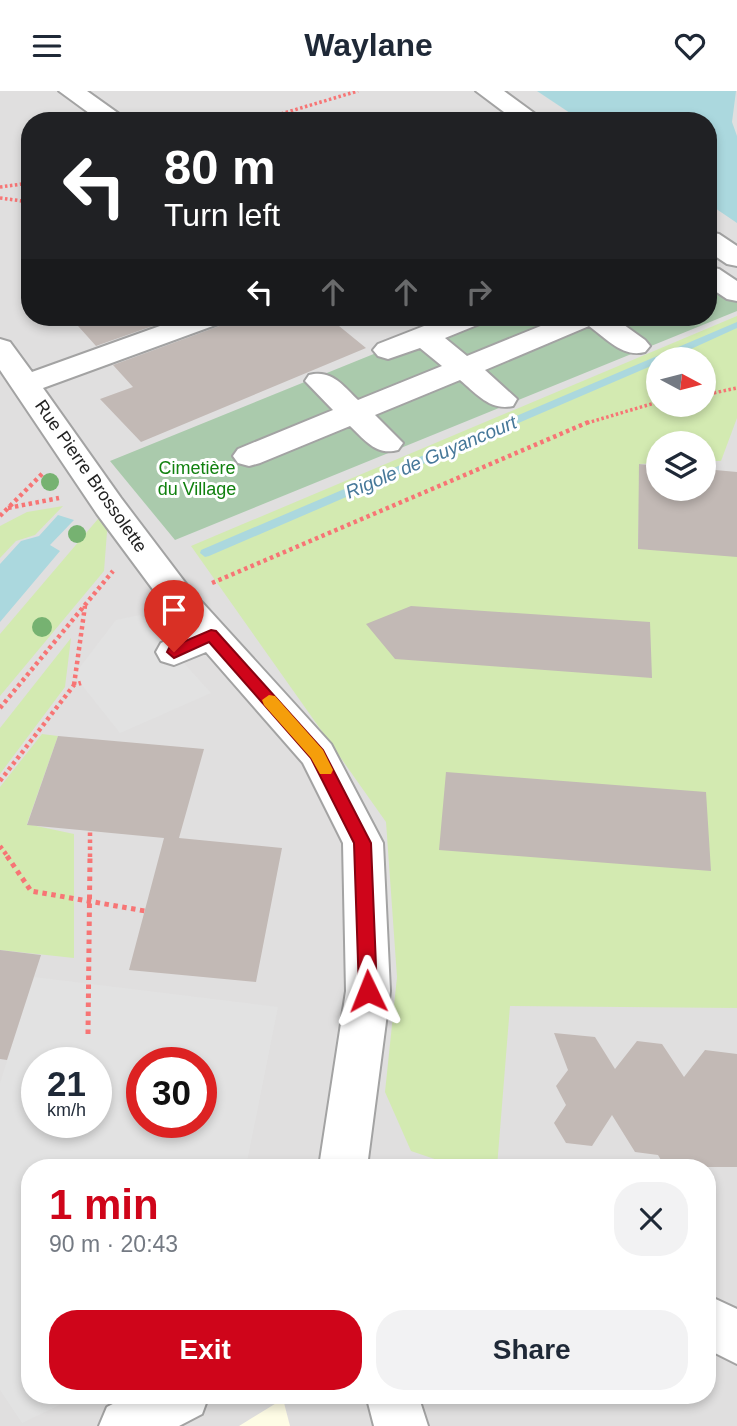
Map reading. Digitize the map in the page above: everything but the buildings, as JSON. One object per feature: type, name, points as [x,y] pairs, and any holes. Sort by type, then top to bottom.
[{"type":"street","points":[[71,91],[103,112]]},
{"type":"street","points":[[488,91],[520,112]]},
{"type":"street","points":[[717,280],[737,293]]},
{"type":"street","points":[[26,384],[186,326]]},
{"type":"street","points":[[464,368],[470,326]]},
{"type":"street","points":[[464,368],[248,455],[565,326]]},
{"type":"street","points":[[607,326],[635,346]]},
{"type":"street","name":"Rue Pierre Brossolette","points":[[0,348],[109,506],[178,598],[317,754],[363,843],[368,991],[344,1159]]},
{"type":"street","points":[[388,350],[464,368]]},
{"type":"street","points":[[174,652],[211,635]]},
{"type":"street","points":[[716,1325],[737,1338]]},
{"type":"street","points":[[126,1426],[166,1404]]},
{"type":"street","points":[[395,1404],[401,1426]]},
{"type":"path","points":[[288,112],[358,91]]},
{"type":"path","points":[[0,187],[21,184]]},
{"type":"path","points":[[0,198],[21,201]]},
{"type":"path","points":[[716,392],[737,388]]},
{"type":"path","points":[[178,598],[592,421],[646,405]]},
{"type":"path","points":[[0,516],[70,447]]},
{"type":"path","points":[[0,708],[113,571]]},
{"type":"path","points":[[0,781],[74,685],[85,605]]},
{"type":"path","points":[[74,685],[81,683]]},
{"type":"path","points":[[88,1034],[90,831]]},
{"type":"path","points":[[0,846],[31,891],[145,911]]},
{"type":"shaded area","points":[[0,91],[737,91],[737,1426],[0,1426]]},
{"type":"shaded area","points":[[140,615],[211,693],[120,733],[74,675],[116,620]]},
{"type":"shaded area","points":[[34,977],[278,1007],[248,1159],[21,1159],[21,1404],[61,1404],[22,1423],[0,1390],[0,1083]]},
{"type":"shaded area","points":[[275,1404],[284,1404],[290,1426],[239,1426]]},
{"type":"green space","name":"Cimetière du Village","points":[[717,272],[737,286],[737,311],[717,319]]},
{"type":"green space","points":[[737,316],[737,418],[721,461],[716,461],[716,431],[646,431],[646,464],[640,464],[638,548],[737,556],[737,1008],[510,1006],[498,1159],[434,1159],[411,1151],[385,1092],[397,977],[386,822],[191,546],[646,354],[646,417],[716,417],[716,347],[663,347]]},
{"type":"green space","name":"Cimetière du Village","points":[[443,326],[700,326],[646,347],[175,540],[110,461]]},
{"type":"green space","points":[[63,506],[35,535],[16,541],[0,558],[0,526],[27,512]]},
{"type":"green space","points":[[109,506],[104,571],[0,696],[0,634]]},
{"type":"green space","points":[[71,638],[65,687],[0,774],[0,728]]},
{"type":"green space","points":[[42,734],[58,736],[27,824],[74,834],[74,958],[0,950],[0,787]]},
{"type":"water","points":[[537,91],[736,91],[732,122],[737,136],[737,223],[717,209],[717,112],[568,112]]},
{"type":"water","points":[[58,515],[74,520],[50,545],[60,551],[0,622],[0,564],[21,541],[39,536]]},
{"type":"waterway","name":"Rigole de Guyancourt","points":[[688,347],[737,325]]},
{"type":"waterway","name":"Rigole de Guyancourt","points":[[205,553],[646,365]]},
{"type":"slow traffic","points":[[269,700],[317,754],[325,770]]},
{"type":"route","points":[[174,652],[211,635],[317,754],[363,843],[368,991]]}]
